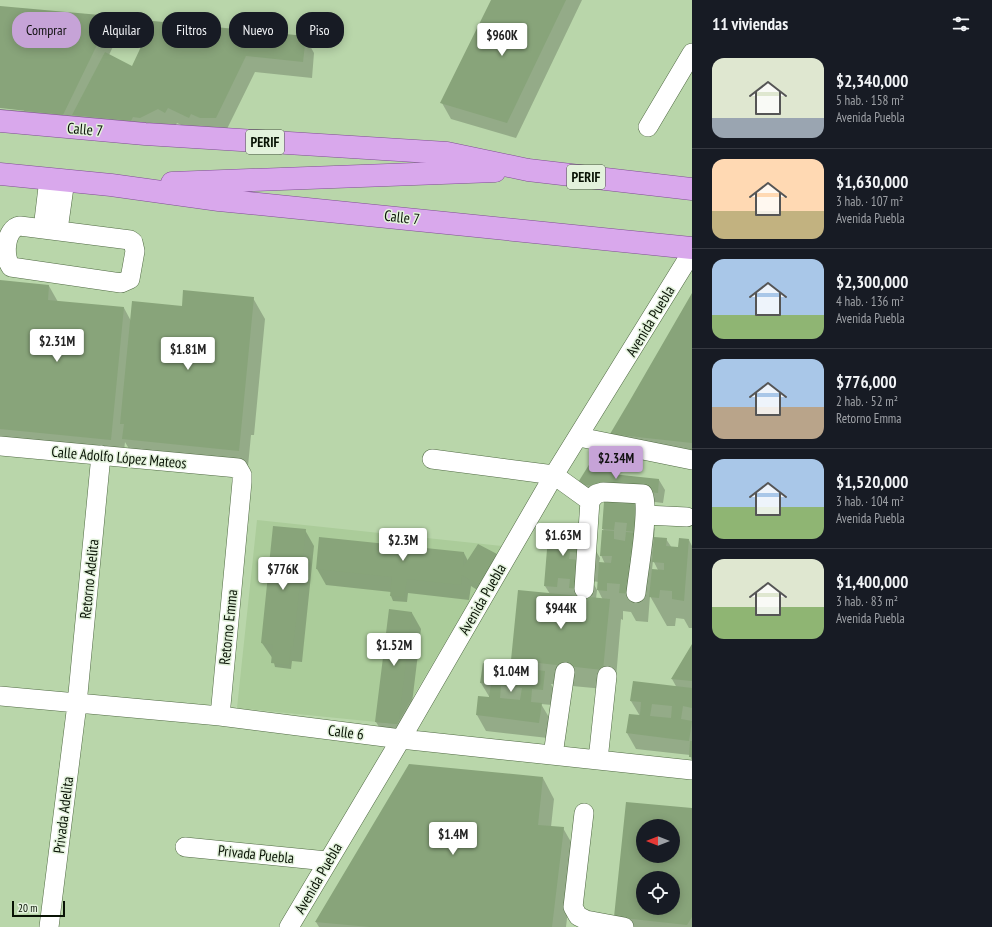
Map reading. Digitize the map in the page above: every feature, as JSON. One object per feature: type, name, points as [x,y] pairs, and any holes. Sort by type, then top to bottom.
[{"type":"main road","name":"Calle 7","points":[[0,121],[145,134],[447,153],[528,170],[692,189]]},
{"type":"main road","name":"Calle 7","points":[[112,185],[528,170]]},
{"type":"main road","name":"Calle 7","points":[[0,174],[112,185],[219,200],[692,248]]},
{"type":"street","points":[[648,127],[692,53]]},
{"type":"street","points":[[51,230],[57,179]]},
{"type":"street","points":[[20,226],[51,230],[126,239],[133,242],[135,251],[130,279],[121,283],[11,267],[7,258],[10,230],[14,227],[20,226]]},
{"type":"street","name":"Avenida Puebla","points":[[289,927],[401,739],[554,475],[579,438],[692,252]]},
{"type":"street","points":[[579,438],[692,460]]},
{"type":"street","name":"Calle Adolfo López Mateos","points":[[0,446],[238,468]]},
{"type":"street","name":"Retorno Adelita","points":[[76,704],[102,455]]},
{"type":"street","points":[[432,459],[554,475],[590,501]]},
{"type":"street","name":"Retorno Emma","points":[[220,716],[242,482],[242,475],[238,468]]},
{"type":"street","points":[[584,589],[590,501],[596,494],[603,492],[643,494],[645,498],[645,515],[636,593]]},
{"type":"street","points":[[645,515],[687,517]]},
{"type":"street","points":[[553,755],[565,672]]},
{"type":"street","points":[[598,760],[608,676]]},
{"type":"street","name":"Calle 6","points":[[0,696],[220,716],[401,739],[692,770]]},
{"type":"street","name":"Privada Adelita","points":[[49,927],[76,704]]},
{"type":"street","points":[[584,813],[572,907],[578,916],[586,920],[624,927]]},
{"type":"street","name":"Privada Puebla","points":[[185,847],[327,861]]},
{"type":"shaded area","points":[[257,520],[502,546],[397,724],[237,708]]},
{"type":"building","points":[[491,0],[566,0],[507,123],[440,103]]},
{"type":"building","points":[[0,6],[67,12],[12,12],[12,48],[81,48],[81,13],[89,14],[89,48],[95,48],[63,115],[0,108]]},
{"type":"building","points":[[154,21],[162,22],[162,48],[221,48],[221,28],[229,28],[229,48],[288,48],[288,34],[296,35],[296,48],[305,48],[303,62],[246,56],[216,118],[200,118],[191,114],[189,118],[168,108],[165,113],[158,109],[140,118],[133,117],[131,121],[72,115],[105,52],[132,66],[140,48],[154,48]]},
{"type":"building","points":[[0,280],[49,285],[48,300],[124,307],[111,440],[0,429]]},
{"type":"building","points":[[183,290],[254,297],[239,451],[122,439],[124,424],[120,424],[132,301],[182,306]]},
{"type":"building","points":[[692,293],[692,443],[610,434],[629,402]]},
{"type":"building","points":[[592,460],[614,469],[612,474],[659,479],[658,493],[577,484]]},
{"type":"building","points":[[617,497],[639,499],[637,532],[626,531],[627,523],[615,522],[614,530],[602,529],[604,502],[617,502]]},
{"type":"building","points":[[549,525],[560,526],[559,534],[571,536],[572,527],[584,528],[582,553],[570,552],[569,559],[581,560],[579,589],[569,588],[570,579],[558,578],[557,587],[544,586]]},
{"type":"building","points":[[273,526],[306,529],[293,647],[291,646],[289,665],[271,663],[273,645],[261,643]]},
{"type":"building","points":[[602,530],[614,531],[614,539],[625,541],[626,532],[637,533],[632,594],[619,593],[620,584],[607,583],[607,591],[597,590],[599,562],[611,563],[612,556],[600,556]]},
{"type":"building","points":[[319,537],[464,552],[463,567],[478,544],[497,554],[479,585],[462,575],[461,585],[407,579],[404,597],[390,596],[392,577],[316,569]]},
{"type":"building","points":[[654,537],[667,538],[666,546],[678,547],[679,538],[689,539],[684,601],[672,599],[672,591],[660,590],[659,598],[649,597],[652,569],[664,570],[664,563],[652,562]]},
{"type":"building","points":[[518,590],[610,599],[603,670],[511,660]]},
{"type":"building","points":[[389,609],[412,612],[399,720],[397,724],[375,722]]},
{"type":"building","points":[[692,644],[692,681],[671,679]]},
{"type":"building","points":[[483,663],[545,671],[543,690],[532,689],[531,702],[542,703],[539,723],[476,715],[478,696],[489,697],[491,684],[480,683]],"holes":[[[501,686],[522,688],[520,700],[500,698]]]},
{"type":"building","points":[[633,681],[692,688],[692,708],[683,706],[681,719],[692,721],[689,741],[626,733],[629,714],[640,715],[641,702],[630,701]],"holes":[[[652,704],[672,706],[671,718],[650,716]]]},
{"type":"building","points":[[690,741],[692,741],[692,757],[689,757]]},
{"type":"building","points":[[409,764],[543,777],[538,825],[564,827],[552,927],[370,927],[315,922]]},
{"type":"building","points":[[626,802],[692,808],[692,917],[687,925],[614,917]]}]
